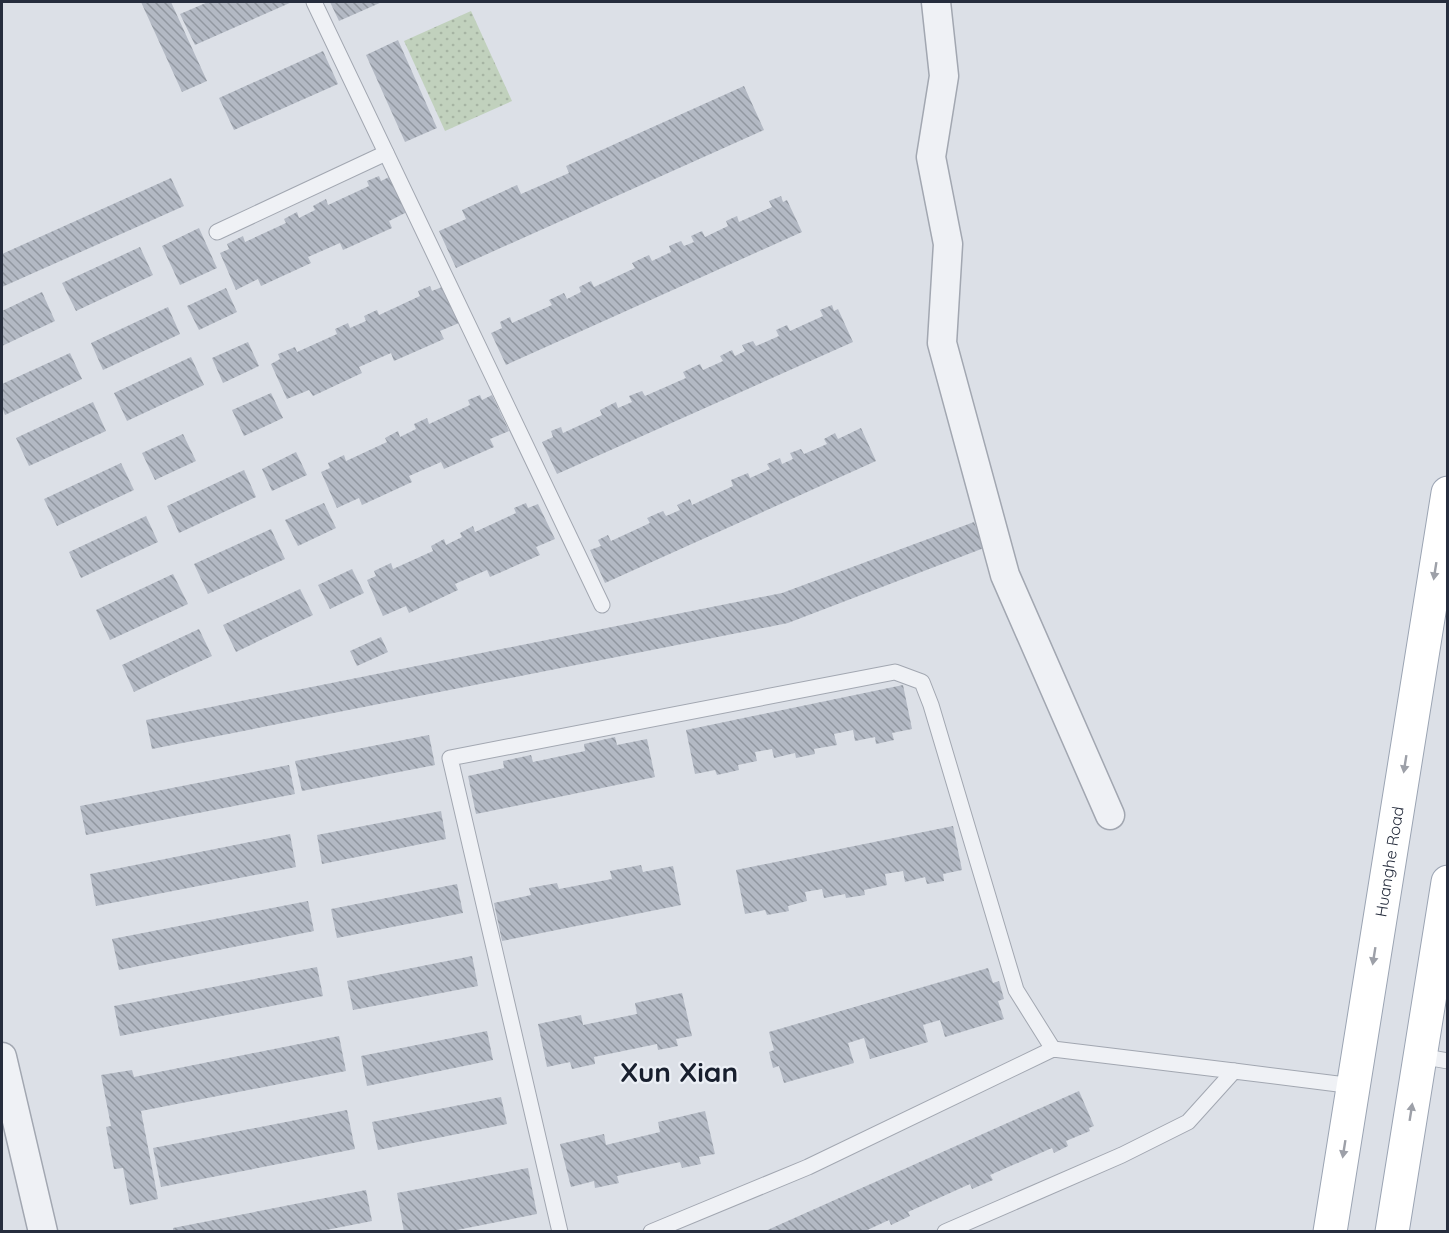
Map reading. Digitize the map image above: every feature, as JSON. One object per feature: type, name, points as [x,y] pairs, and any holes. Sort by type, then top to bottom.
[{"type":"main road","name":"Huanghe Road","points":[[1330,1232],[1448,493]]},
{"type":"main road","points":[[1392,1232],[1434,1058],[1448,882]]},
{"type":"street","points":[[936,2],[944,76],[931,157],[948,244],[942,343],[1005,575],[1110,815]]},
{"type":"street","points":[[2,1057],[43,1232]]},
{"type":"lane","points":[[314,2],[602,605]]},
{"type":"lane","points":[[217,232],[386,153]]},
{"type":"lane","points":[[560,1232],[450,758],[895,672],[922,681],[1016,990],[1053,1049]]},
{"type":"lane","points":[[651,1232],[808,1167],[1053,1049],[1354,1086]]},
{"type":"lane","points":[[945,1232],[1122,1155],[1188,1122],[1234,1071]]},
{"type":"green space","points":[[471,11],[512,101],[445,131],[404,41]]},
{"type":"building","points":[[141,2],[171,2],[207,81],[182,92]]},
{"type":"building","points":[[208,2],[292,2],[195,45],[180,14]]},
{"type":"building","points":[[330,2],[382,2],[339,21]]},
{"type":"building","points":[[398,40],[437,128],[405,142],[366,55]]},
{"type":"building","points":[[323,51],[338,84],[234,130],[219,98]]},
{"type":"building","points":[[744,86],[764,130],[456,268],[439,231],[466,219],[462,210],[517,185],[521,194],[569,173],[566,166]]},
{"type":"building","points":[[379,176],[381,181],[391,176],[407,212],[389,221],[392,228],[343,250],[340,243],[308,257],[311,263],[261,286],[258,279],[236,290],[220,253],[229,249],[227,244],[243,236],[245,242],[286,223],[284,219],[297,212],[299,218],[315,210],[313,206],[326,199],[328,205],[369,186],[367,181]]},
{"type":"building","points":[[171,178],[184,206],[2,287],[2,254]]},
{"type":"building","points":[[781,196],[783,202],[787,200],[802,232],[506,365],[491,333],[502,328],[500,322],[510,317],[512,323],[552,305],[549,300],[564,293],[567,299],[581,292],[579,287],[591,281],[594,287],[635,268],[632,263],[649,255],[652,261],[671,252],[669,246],[681,241],[684,246],[694,242],[691,236],[702,231],[705,237],[728,226],[726,221],[737,216],[739,222],[772,207],[769,201]]},
{"type":"building","points":[[199,228],[217,268],[180,285],[162,246]]},
{"type":"building","points":[[140,247],[153,275],[76,311],[62,283]]},
{"type":"building","points":[[430,286],[432,291],[442,287],[459,323],[440,331],[444,339],[394,361],[391,353],[359,367],[362,373],[313,396],[309,390],[287,399],[271,364],[280,359],[278,354],[295,347],[297,352],[337,334],[335,329],[348,323],[350,328],[366,321],[364,316],[377,310],[379,315],[420,296],[418,291]]},
{"type":"building","points":[[226,288],[237,312],[199,330],[187,306]]},
{"type":"building","points":[[42,292],[55,321],[2,346],[2,311]]},
{"type":"building","points":[[832,305],[834,311],[838,309],[853,342],[557,474],[542,442],[553,437],[551,431],[561,427],[563,433],[602,415],[600,410],[616,402],[618,408],[632,402],[629,396],[642,391],[645,396],[686,378],[683,372],[700,364],[703,370],[723,361],[720,356],[732,350],[735,356],[745,351],[742,345],[753,341],[756,346],[779,336],[776,330],[787,325],[790,331],[823,316],[820,310]]},
{"type":"building","points":[[168,307],[180,334],[103,370],[91,343]]},
{"type":"building","points":[[248,342],[259,366],[223,383],[212,358]]},
{"type":"building","points":[[70,353],[82,379],[5,415],[2,407],[2,384]]},
{"type":"building","points":[[191,357],[204,385],[127,421],[114,393]]},
{"type":"building","points":[[271,393],[283,418],[244,436],[232,410]]},
{"type":"building","points":[[480,395],[482,400],[492,395],[509,431],[490,439],[494,447],[444,469],[441,462],[409,476],[412,482],[362,505],[359,498],[337,508],[321,472],[330,468],[328,463],[344,455],[346,461],[387,442],[385,438],[398,431],[400,437],[416,429],[414,424],[427,418],[429,424],[470,405],[468,400]]},
{"type":"building","points":[[93,402],[106,431],[29,466],[16,438]]},
{"type":"building","points":[[861,428],[876,461],[605,583],[590,550],[601,546],[598,540],[608,535],[611,541],[650,523],[647,518],[663,511],[666,516],[680,510],[677,505],[690,499],[692,505],[733,486],[731,480],[748,473],[750,478],[770,469],[767,464],[780,458],[782,464],[793,459],[790,453],[801,449],[804,454],[827,444],[824,439],[835,433],[838,439]]},
{"type":"building","points":[[183,434],[196,461],[155,480],[142,453]]},
{"type":"building","points":[[296,452],[307,475],[272,491],[262,469]]},
{"type":"building","points":[[121,463],[134,490],[57,526],[44,499]]},
{"type":"building","points":[[244,470],[256,497],[179,533],[167,506]]},
{"type":"building","points":[[324,503],[336,528],[298,546],[285,520]]},
{"type":"building","points":[[526,503],[528,508],[538,504],[555,539],[536,547],[540,555],[490,577],[487,570],[455,584],[458,590],[409,613],[406,606],[383,616],[367,580],[376,576],[374,571],[391,563],[393,569],[433,551],[431,546],[444,539],[446,545],[462,537],[460,533],[473,526],[475,532],[516,513],[514,508]]},
{"type":"building","points":[[146,516],[158,542],[81,578],[69,552]]},
{"type":"building","points":[[974,522],[984,548],[788,623],[152,749],[146,720],[782,593]]},
{"type":"building","points":[[271,529],[285,559],[208,594],[194,564]]},
{"type":"building","points":[[352,569],[364,593],[330,609],[318,585]]},
{"type":"building","points":[[173,574],[188,604],[110,640],[96,610]]},
{"type":"building","points":[[300,589],[313,615],[236,652],[223,625]]},
{"type":"building","points":[[199,629],[212,656],[134,692],[122,665]]},
{"type":"building","points":[[381,637],[388,652],[357,666],[350,651]]},
{"type":"building","points":[[903,685],[912,729],[892,733],[894,740],[876,744],[875,737],[855,741],[853,730],[834,734],[837,745],[814,749],[815,754],[796,758],[795,753],[774,758],[772,749],[755,752],[757,761],[738,765],[739,770],[717,775],[715,770],[695,774],[686,730]]},
{"type":"building","points":[[429,735],[435,765],[302,791],[295,761]]},
{"type":"building","points":[[615,737],[617,745],[647,739],[655,777],[476,814],[468,776],[504,768],[503,761],[531,755],[533,762],[585,751],[584,744]]},
{"type":"building","points":[[289,765],[295,794],[86,835],[80,806]]},
{"type":"building","points":[[441,811],[446,839],[322,864],[317,835]]},
{"type":"building","points":[[953,826],[962,870],[943,874],[944,881],[927,884],[925,877],[905,882],[903,871],[885,874],[887,885],[864,890],[865,895],[846,898],[845,894],[824,898],[822,889],[805,892],[807,901],[788,906],[789,911],[767,915],[765,910],[745,914],[736,870]]},
{"type":"building","points":[[290,834],[296,867],[96,906],[90,874]]},
{"type":"building","points":[[641,865],[643,872],[673,866],[681,905],[502,941],[494,903],[531,895],[529,888],[557,883],[559,889],[612,879],[610,871]]},
{"type":"building","points":[[457,884],[463,913],[337,938],[331,909]]},
{"type":"building","points":[[308,901],[314,931],[119,970],[112,939]]},
{"type":"building","points":[[472,956],[478,986],[353,1010],[347,981]]},
{"type":"building","points":[[317,967],[323,996],[120,1036],[114,1006]]},
{"type":"building","points":[[988,968],[993,983],[999,981],[1004,999],[998,1001],[1004,1019],[945,1037],[940,1020],[923,1025],[928,1042],[870,1059],[864,1038],[848,1043],[854,1063],[784,1083],[779,1066],[773,1068],[769,1052],[774,1050],[769,1032]]},
{"type":"building","points":[[682,993],[692,1036],[676,1039],[678,1046],[658,1050],[657,1044],[594,1057],[595,1064],[572,1069],[570,1062],[547,1067],[538,1024],[581,1015],[583,1025],[637,1014],[635,1003]]},
{"type":"building","points":[[487,1031],[493,1060],[367,1086],[361,1056]]},
{"type":"building","points":[[339,1036],[346,1071],[141,1111],[158,1199],[130,1205],[123,1168],[114,1169],[106,1127],[111,1126],[101,1075],[132,1070],[134,1077]]},
{"type":"building","points":[[1079,1091],[1094,1126],[1089,1128],[1090,1131],[1066,1141],[1068,1146],[1054,1153],[1052,1148],[990,1175],[993,1180],[972,1189],[970,1184],[908,1212],[910,1216],[891,1225],[889,1220],[863,1232],[763,1232]]},
{"type":"building","points":[[501,1097],[507,1124],[378,1150],[372,1122]]},
{"type":"building","points":[[347,1110],[355,1149],[161,1187],[153,1148]]},
{"type":"building","points":[[705,1111],[715,1154],[699,1157],[701,1164],[682,1168],[680,1162],[617,1176],[619,1183],[595,1188],[594,1181],[571,1187],[560,1144],[604,1134],[606,1145],[660,1132],[658,1122]]},
{"type":"building","points":[[528,1168],[537,1214],[447,1232],[404,1232],[397,1193]]},
{"type":"building","points":[[366,1190],[372,1221],[316,1232],[173,1232],[173,1228]]},
{"type":"district","name":"Xun Xian","points":[[679,1071]]}]
